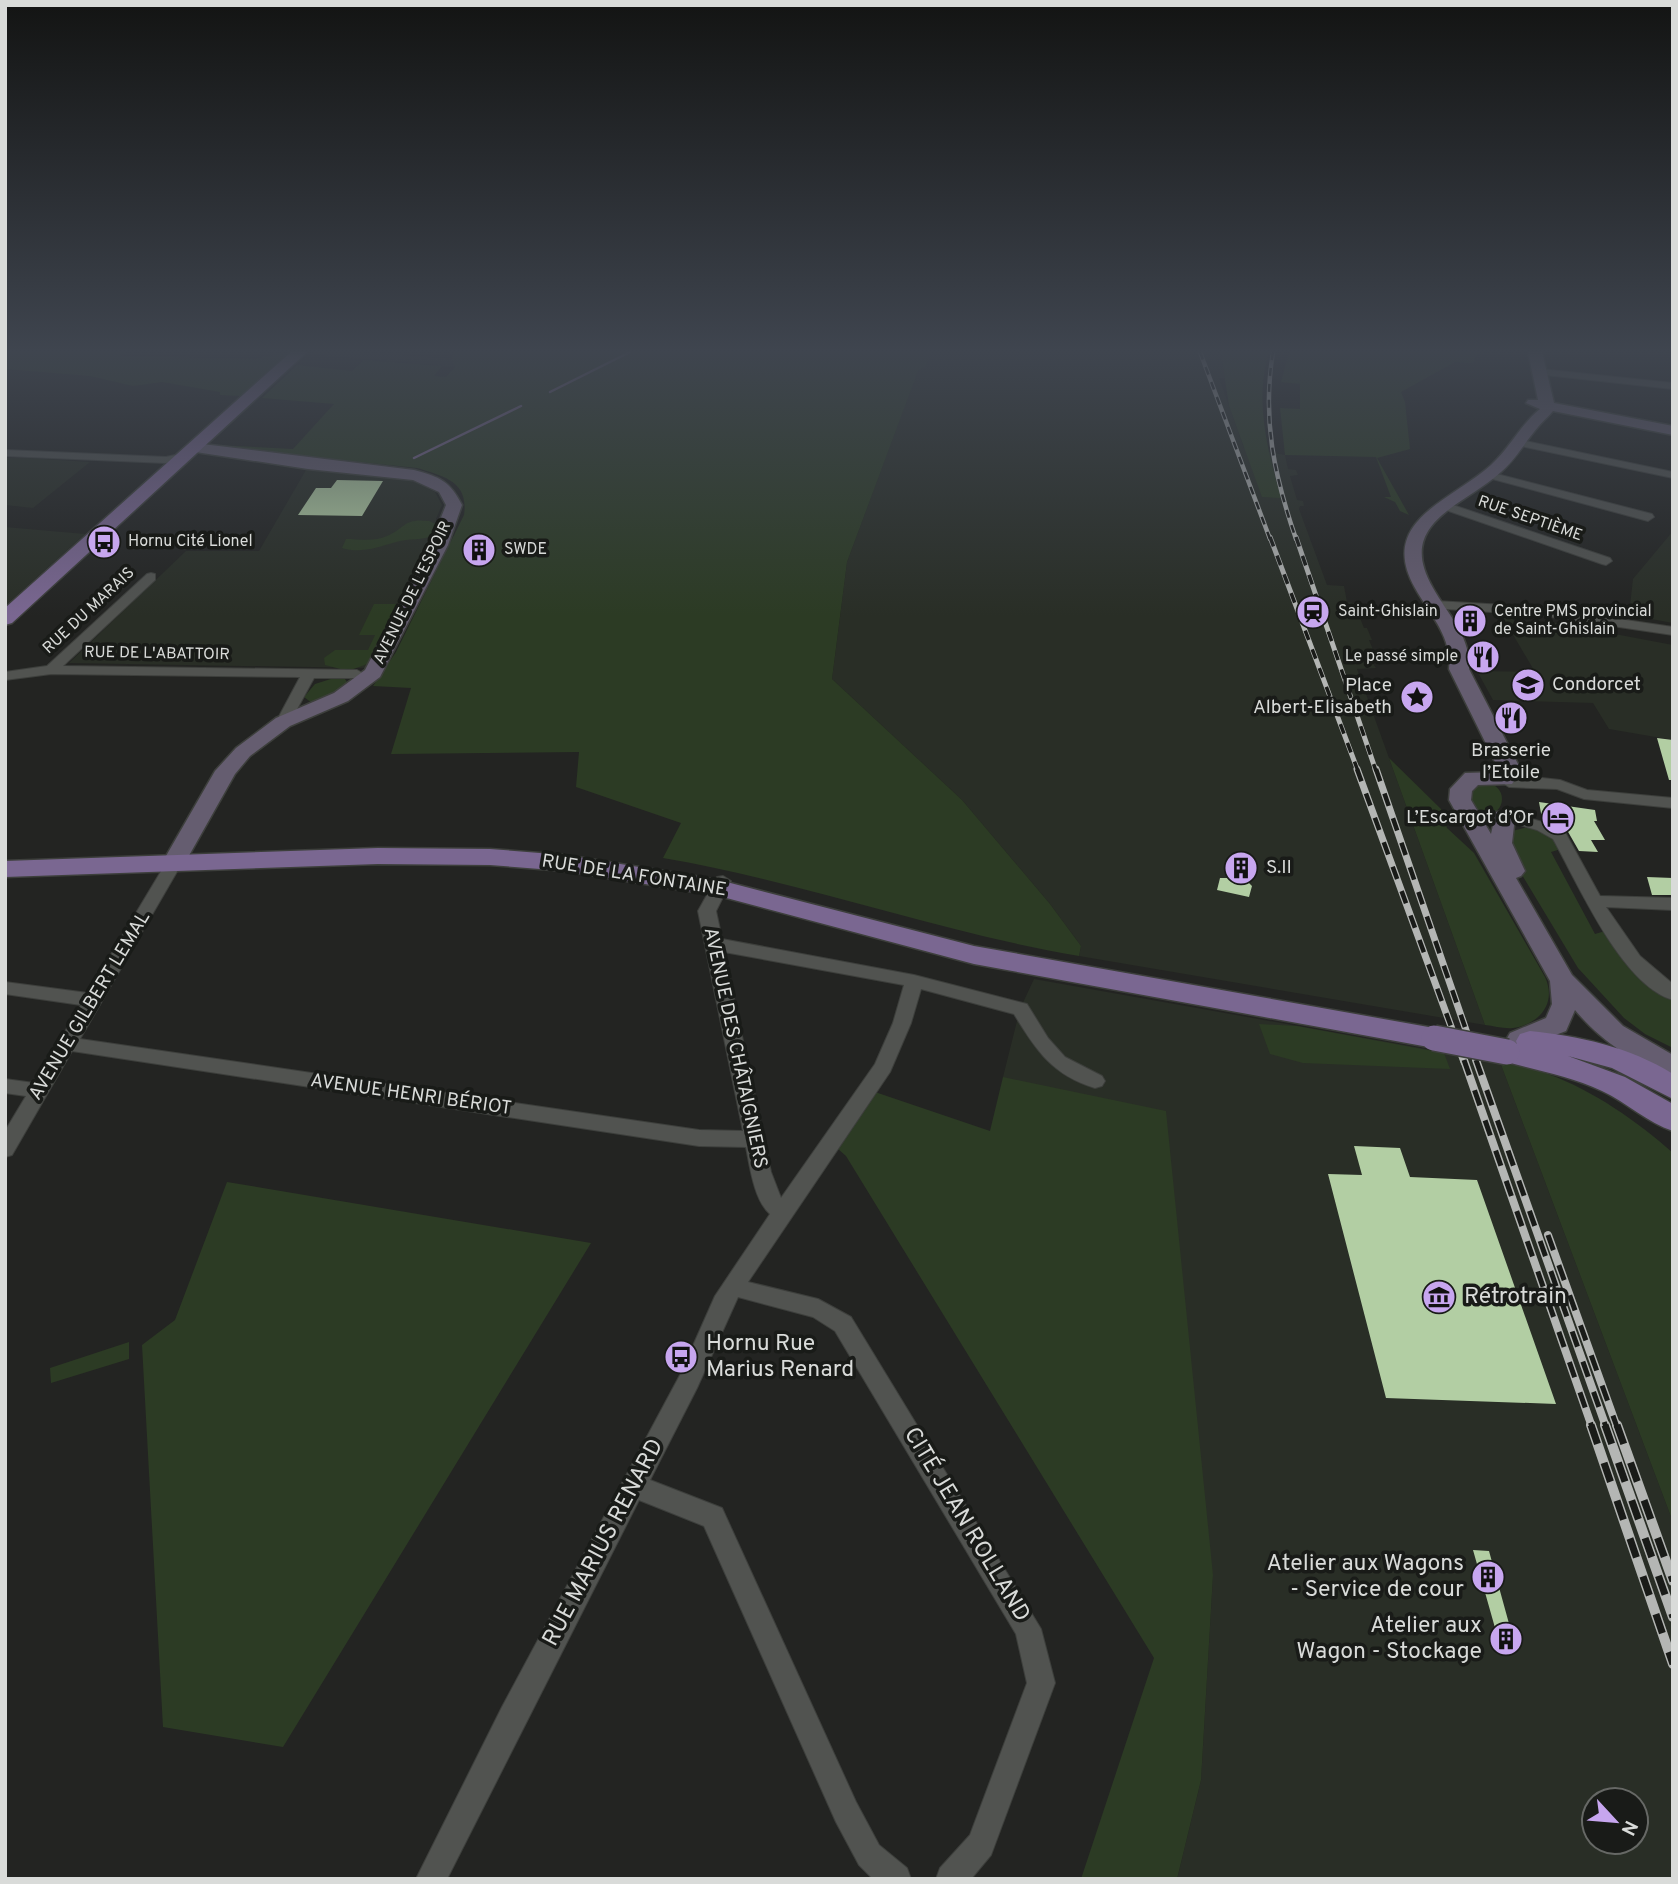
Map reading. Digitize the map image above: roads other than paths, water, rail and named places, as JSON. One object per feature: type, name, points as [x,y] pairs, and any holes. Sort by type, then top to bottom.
[{"type":"main road","points":[[5,619],[202,440]]},
{"type":"main road","name":"RUE DE LA FONTAINE","points":[[5,852],[40,858],[103,861],[378,856],[490,857],[565,863],[721,885],[1009,955],[1167,988],[1510,1044],[1590,1072],[1669,1106]]},
{"type":"main road","name":"RUE DE LA FONTAINE","points":[[5,869],[176,859]]},
{"type":"main road","points":[[1510,1044],[1562,1028],[1618,1059],[1669,1106]]},
{"type":"street","points":[[1522,440],[1489,475],[1444,506],[1418,530],[1411,553],[1415,573],[1436,605],[1461,654],[1459,669],[1508,766],[1510,801],[1505,817],[1502,851],[1573,973],[1622,1024],[1673,1055]]},
{"type":"street","points":[[1520,443],[1673,475]]},
{"type":"street","points":[[5,453],[166,460],[189,452]]},
{"type":"street","name":"AVENUE DE L'ESPOIR","points":[[176,859],[226,771],[239,755],[283,722],[341,697],[373,673],[439,545],[454,505],[446,489],[425,477],[391,471],[189,452]]},
{"type":"street","points":[[1489,475],[1648,517]]},
{"type":"street","name":"RUE SEPTIÈME","points":[[1444,506],[1606,561]]},
{"type":"street","name":"RUE DU MARAIS","points":[[51,670],[151,577]]},
{"type":"street","points":[[1436,605],[1551,612],[1673,631]]},
{"type":"street","name":"RUE DE L'ABATTOIR","points":[[5,676],[51,670],[356,674]]},
{"type":"street","points":[[283,722],[309,674]]},
{"type":"street","points":[[1673,803],[1584,794],[1560,785],[1485,776],[1466,782],[1459,794],[1467,816],[1563,981],[1578,994],[1596,1017],[1631,1044],[1673,1066]]},
{"type":"street","points":[[1467,816],[1493,822],[1505,817],[1543,827],[1559,836],[1628,956],[1673,994]]},
{"type":"street","name":"AVENUE GILBERT LEMAL","points":[[5,1149],[176,859]]},
{"type":"street","name":"AVENUE DES CHÂTAIGNIERS","points":[[721,885],[707,911],[767,1193],[773,1204],[783,1212]]},
{"type":"street","points":[[1594,901],[1673,904]]},
{"type":"street","points":[[715,944],[914,981],[1020,1009],[1041,1043],[1058,1062],[1095,1081]]},
{"type":"street","name":"RUE MARIUS RENARD","points":[[431,1879],[512,1717],[689,1381],[723,1303],[883,1068],[902,1023],[914,981]]},
{"type":"street","points":[[1563,981],[1566,999],[1562,1028],[1590,1072]]},
{"type":"street","points":[[5,988],[94,1000]]},
{"type":"street","points":[[1562,1028],[1579,1014],[1596,1017]]},
{"type":"street","name":"AVENUE HENRI BÉRIOT","points":[[68,1044],[699,1138],[755,1139]]},
{"type":"street","points":[[5,1086],[38,1091]]},
{"type":"street","name":"CITÉ JEAN ROLLAND","points":[[734,1286],[757,1296],[818,1309],[843,1324],[1028,1629],[1041,1683],[981,1845],[951,1879]]},
{"type":"street","points":[[634,1486],[713,1517],[845,1812],[869,1855],[896,1879]]},
{"type":"waterway","points":[[414,458],[451,440]]},
{"type":"railway","points":[[1233,440],[1270,539]]},
{"type":"railway","points":[[1271,440],[1276,469],[1296,539]]},
{"type":"railway","points":[[1270,537],[1358,771]]},
{"type":"railway","points":[[1296,537],[1376,771]]},
{"type":"railway","points":[[1357,769],[1464,1062]]},
{"type":"railway","points":[[1376,769],[1477,1062]]},
{"type":"railway","points":[[1464,1060],[1592,1427]]},
{"type":"railway","points":[[1476,1060],[1606,1427]]},
{"type":"railway","points":[[1548,1235],[1617,1427]]},
{"type":"railway","points":[[1591,1425],[1673,1664]]},
{"type":"railway","points":[[1605,1425],[1673,1617]]},
{"type":"railway","points":[[1617,1425],[1673,1581]]},
{"type":"place","name":"Hornu Cité Lionel","points":[[104,542]]},
{"type":"place","name":"SWDE","points":[[479,550]]},
{"type":"place","name":"Saint-Ghislain","points":[[1313,612]]},
{"type":"place","name":"Centre PMS provincial de Saint-Ghislain","points":[[1470,621]]},
{"type":"place","name":"Le passé simple","points":[[1483,657]]},
{"type":"place","name":"Condorcet","points":[[1528,685]]},
{"type":"place","name":"Place Albert-Elisabeth","points":[[1417,697]]},
{"type":"place","name":"Brasserie l’Etoile","points":[[1511,718]]},
{"type":"place","name":"L’Escargot d’Or","points":[[1558,818]]},
{"type":"place","name":"S.II","points":[[1241,868]]},
{"type":"place","name":"Rétrotrain","points":[[1439,1297]]},
{"type":"place","name":"Hornu Rue Marius Renard","points":[[681,1357]]},
{"type":"place","name":"Atelier aux Wagons - Service de cour","points":[[1488,1577]]},
{"type":"place","name":"Atelier aux Wagon - Stockage","points":[[1506,1639]]}]
